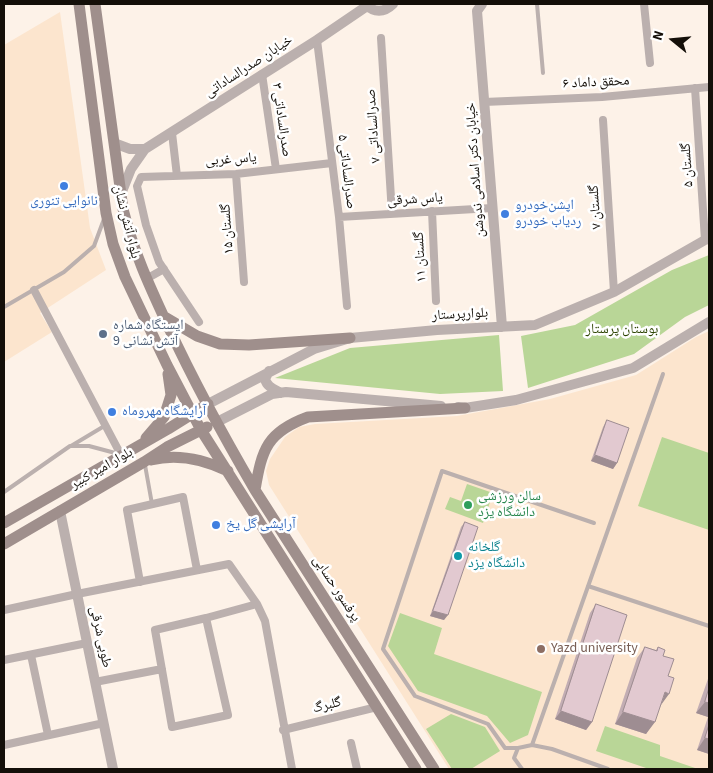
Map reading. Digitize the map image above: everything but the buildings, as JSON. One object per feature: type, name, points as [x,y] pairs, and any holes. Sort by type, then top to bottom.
[{"type":"main road","name":"بلوار آتش نشان","points":[[79,4],[106,212],[113,244],[125,277],[167,365],[201,430]]},
{"type":"main road","name":"بلوار آتش نشان","points":[[95,4],[121,194],[130,239],[163,316],[217,422]]},
{"type":"main road","points":[[163,316],[197,336],[220,344],[249,345],[350,338]]},
{"type":"main road","points":[[140,444],[164,417],[171,395],[167,365]]},
{"type":"main road","name":"بلوار امیر کبیر","points":[[4,523],[208,404]]},
{"type":"main road","points":[[255,490],[264,454],[274,436],[289,424],[308,417],[464,408]]},
{"type":"main road","name":"بلوار امیر کبیر","points":[[4,544],[167,447],[217,422]]},
{"type":"main road","name":"پرفسور حسابی","points":[[217,422],[255,490],[434,769]]},
{"type":"main road","name":"پرفسور حسابی","points":[[201,430],[416,769]]},
{"type":"main road","points":[[144,462],[162,457],[179,456],[212,463],[228,470]]},
{"type":"street","points":[[366,5],[379,11],[389,8],[393,4]]},
{"type":"street","points":[[644,4],[650,63]]},
{"type":"street","name":"خیابان صدرالساداتی","points":[[145,149],[317,40],[366,5]]},
{"type":"street","name":"خيابان دکتر اسلامی ندوشن","points":[[479,7],[484,102],[502,327]]},
{"type":"street","name":"صدرالساداتی ۷","points":[[380,38],[392,214]]},
{"type":"street","name":"صدرالساداتی ۵","points":[[317,40],[339,217],[347,306]]},
{"type":"street","name":"صدرالساداتی ۳","points":[[262,74],[276,169]]},
{"type":"street","name":"محقق داماد ۶","points":[[484,102],[602,97],[709,87]]},
{"type":"street","name":"گلستان ۵","points":[[695,88],[707,240]]},
{"type":"street","name":"گلستان ۷","points":[[603,120],[614,292]]},
{"type":"street","points":[[172,133],[177,176]]},
{"type":"street","points":[[114,143],[130,149],[145,149]]},
{"type":"street","points":[[121,194],[130,169],[145,149]]},
{"type":"street","name":"یاس غربی","points":[[164,269],[159,262],[146,225],[137,186],[141,177],[236,174],[332,163]]},
{"type":"street","name":"گلستان ۱۵","points":[[236,174],[244,282]]},
{"type":"street","name":"یاس شرقی","points":[[339,217],[492,208]]},
{"type":"street","name":"گلستان ۱۱","points":[[432,211],[436,301]]},
{"type":"street","name":"بلوارپرستار","points":[[208,404],[314,349],[350,338],[437,330],[535,325],[614,292],[707,240]]},
{"type":"street","points":[[146,279],[164,269],[199,322]]},
{"type":"street","points":[[34,290],[121,455]]},
{"type":"street","points":[[217,422],[258,400],[272,394],[282,393],[464,408],[516,400],[633,368],[709,322]]},
{"type":"street","points":[[269,371],[265,379],[268,386],[282,393]]},
{"type":"street","points":[[140,582],[127,510],[183,497],[196,570]]},
{"type":"street","name":"طوبی شرقی","points":[[60,510],[113,769]]},
{"type":"street","points":[[4,610],[229,564],[257,604],[265,621],[292,769]]},
{"type":"street","points":[[206,618],[228,715],[172,727],[155,630],[257,604]]},
{"type":"street","points":[[4,660],[87,643]]},
{"type":"street","points":[[31,655],[48,735]]},
{"type":"street","points":[[95,682],[162,669]]},
{"type":"street","name":"گلبرگ","points":[[284,730],[377,707]]},
{"type":"street","points":[[4,745],[104,723]]},
{"type":"street","points":[[351,743],[357,769]]},
{"type":"lane","points":[[537,4],[543,73]]},
{"type":"lane","points":[[4,307],[64,272],[94,246],[106,212]]},
{"type":"lane","points":[[532,745],[663,374]]},
{"type":"lane","points":[[4,492],[70,446],[106,425]]},
{"type":"lane","points":[[70,446],[89,446],[121,455]]},
{"type":"lane","points":[[144,462],[152,504]]},
{"type":"lane","points":[[594,523],[442,471],[383,649],[415,696],[488,724],[505,748],[532,745],[608,769]]},
{"type":"lane","points":[[588,586],[709,626]]},
{"type":"lane","points":[[518,748],[514,758],[522,769]]},
{"type":"shaded area","points":[[60,12],[90,228],[106,270],[40,313],[52,332],[4,362],[4,45]]},
{"type":"shaded area","name":"Yazd university","points":[[709,331],[709,769],[449,769],[269,485],[266,471],[270,459],[285,437],[299,427],[315,424],[457,416],[550,399],[636,375],[696,337]]},
{"type":"green space","name":"بوستان پرستار","points":[[709,255],[709,305],[685,317],[634,354],[528,388],[521,336],[575,325],[672,270]]},
{"type":"green space","points":[[499,335],[503,391],[440,394],[275,378],[350,348]]},
{"type":"green space","points":[[662,437],[709,453],[709,530],[638,506]]},
{"type":"green space","name":"سالن ورزشی دانشگاه یزد","points":[[467,484],[493,493],[483,523],[445,509],[450,497],[461,501]]},
{"type":"green space","points":[[400,613],[442,628],[434,654],[542,692],[528,735],[510,743],[487,716],[418,691],[388,646]]},
{"type":"green space","points":[[451,714],[485,727],[500,751],[471,769],[452,769],[426,729]]},
{"type":"green space","points":[[605,726],[660,745],[660,756],[698,769],[649,769],[596,751]]},
{"type":"place","name":"نانوایی تنوری","points":[[64,186]]},
{"type":"place","name":"اپشن‌خودرو ردیاب خودرو","points":[[505,214]]},
{"type":"place","name":"ایستگاه شماره 9 آتش نشانی","points":[[103,334]]},
{"type":"place","name":"آرایشگاه مهروماه","points":[[112,412]]},
{"type":"place","name":"سالن ورزشی دانشگاه یزد","points":[[468,505]]},
{"type":"place","name":"آرایشی گل یخ","points":[[216,525]]},
{"type":"place","name":"گلخانه دانشگاه یزد","points":[[458,556]]},
{"type":"place","name":"Yazd university","points":[[541,649]]}]
